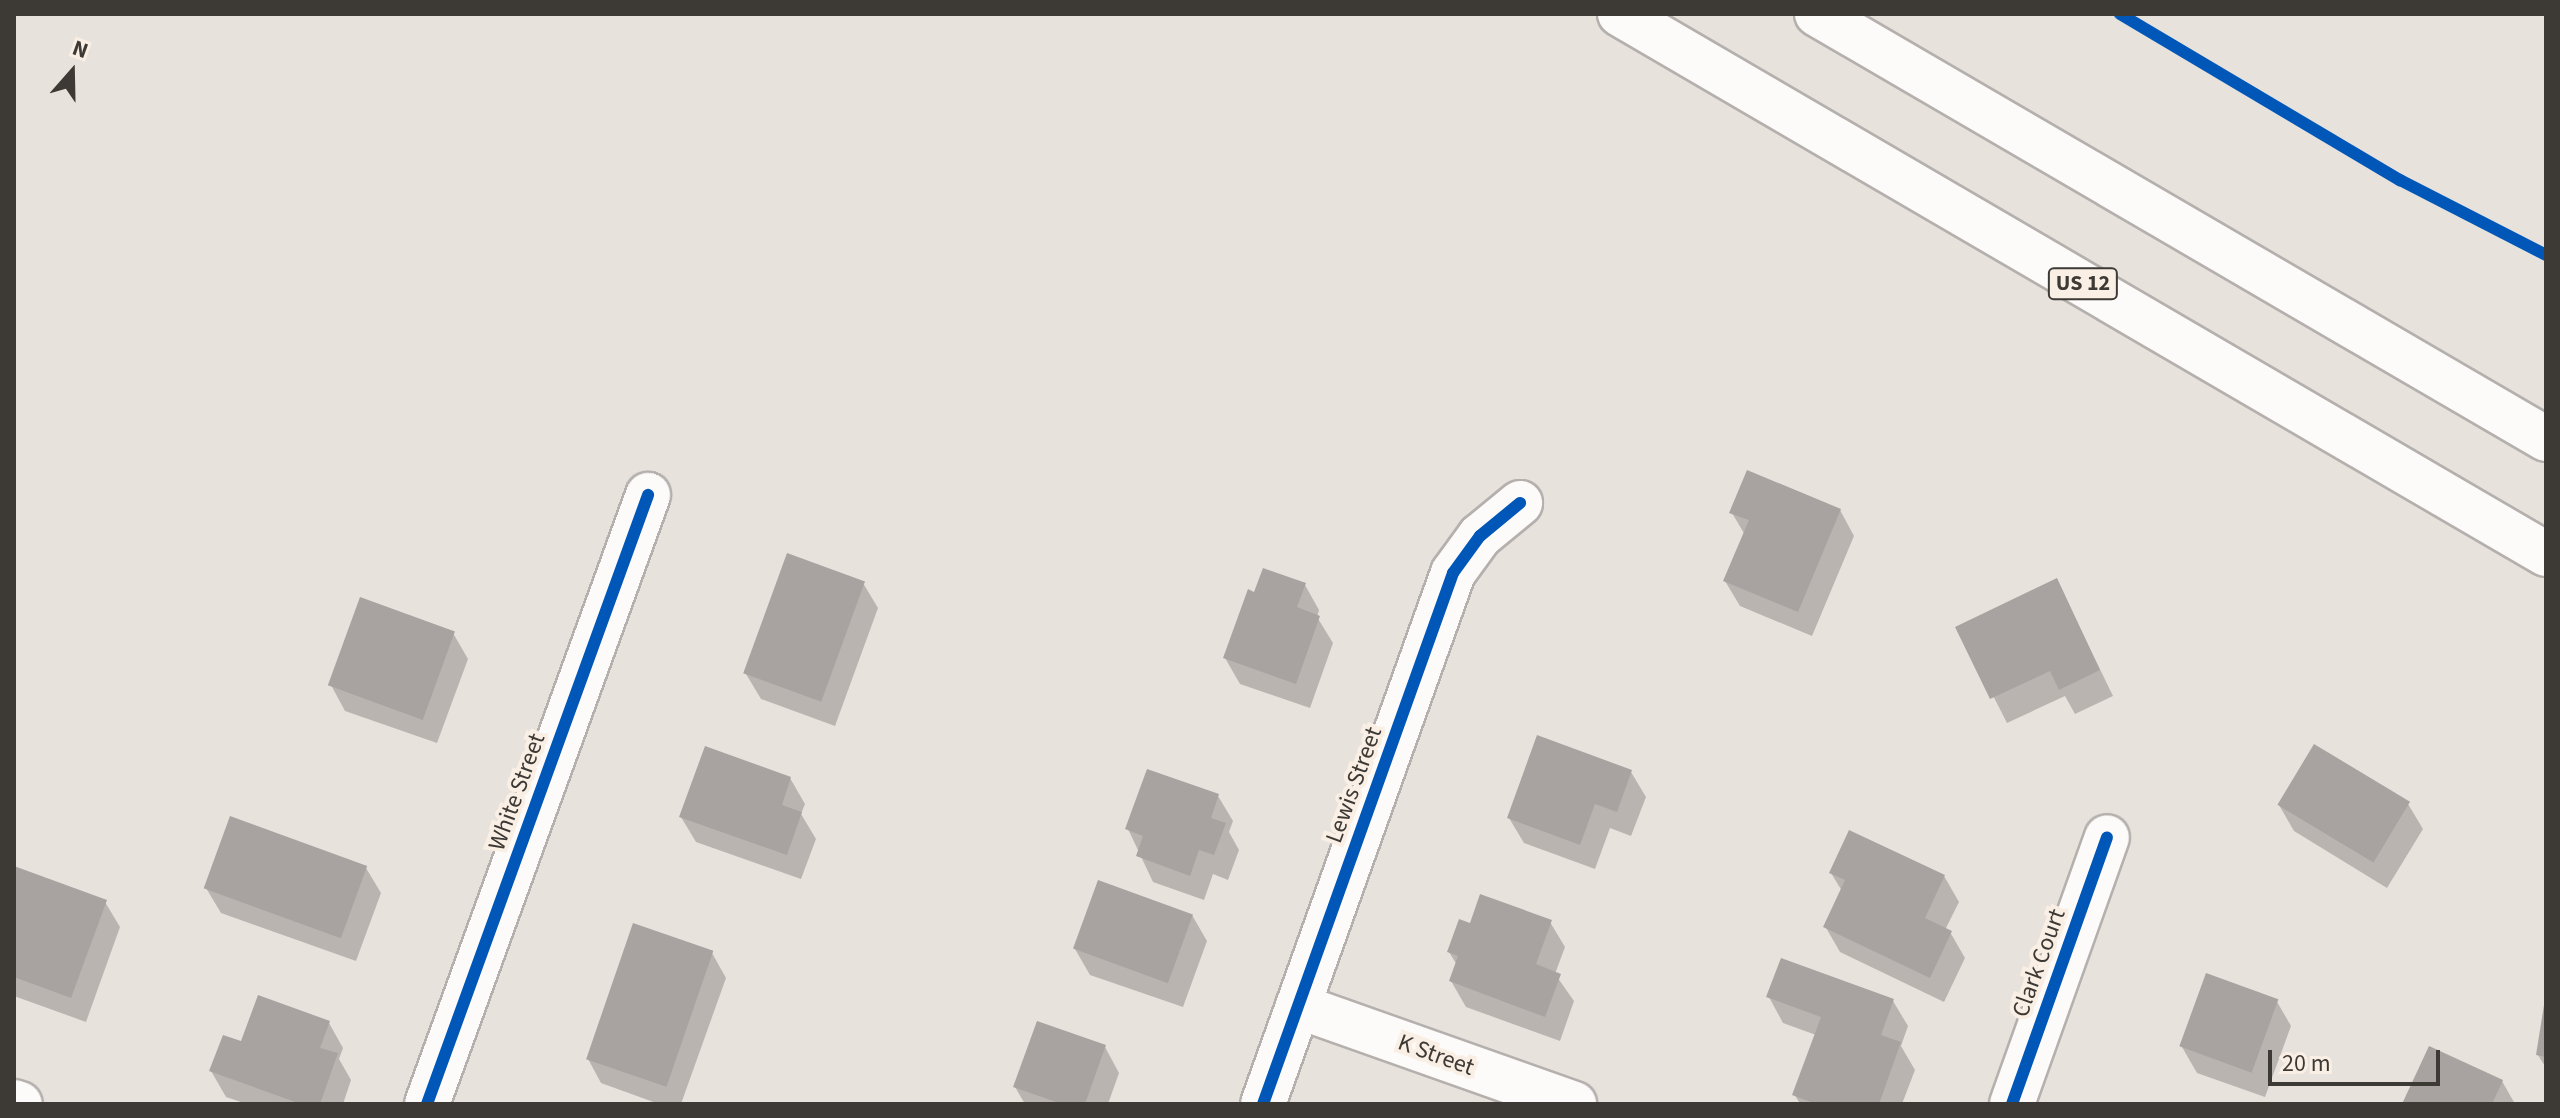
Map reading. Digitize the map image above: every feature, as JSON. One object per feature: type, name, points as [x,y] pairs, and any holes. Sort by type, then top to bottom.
[{"type":"main road","name":"US 12","points":[[1620,14],[2546,554]]},
{"type":"main road","points":[[1817,14],[2546,439]]},
{"type":"main road","name":"White Street","points":[[427,1104],[648,495]]},
{"type":"main road","name":"Lewis Street","points":[[1263,1104],[1453,573],[1480,536],[1520,503]]},
{"type":"main road","name":"Clark Court","points":[[2012,1104],[2107,837]]},
{"type":"main road","name":"K Street","points":[[1298,1006],[1574,1104]]},
{"type":"main road","points":[[14,1102],[20,1104]]},
{"type":"building","points":[[1747,470],[1841,509],[1798,612],[1723,581],[1749,520],[1729,513]]},
{"type":"building","points":[[787,553],[865,581],[821,702],[743,673]]},
{"type":"building","points":[[1263,568],[1306,583],[1297,607],[1320,616],[1296,684],[1223,658],[1248,589],[1254,592]]},
{"type":"building","points":[[2057,578],[2100,670],[2059,690],[2050,671],[1990,699],[1955,627]]},
{"type":"building","points":[[360,597],[455,632],[423,720],[328,685]]},
{"type":"building","points":[[1537,735],[1632,770],[1617,812],[1595,804],[1580,845],[1507,818]]},
{"type":"building","points":[[2314,744],[2410,802],[2373,863],[2277,805]]},
{"type":"building","points":[[705,746],[791,777],[782,805],[802,812],[787,855],[679,817]]},
{"type":"building","points":[[1147,769],[1219,794],[1211,818],[1226,823],[1214,855],[1199,850],[1190,876],[1136,856],[1143,836],[1125,829]]},
{"type":"building","points":[[230,816],[367,866],[341,938],[204,888]]},
{"type":"building","points":[[1849,830],[1945,875],[1925,918],[1952,931],[1930,978],[1823,927],[1845,880],[1829,873]]},
{"type":"building","points":[[14,866],[107,900],[71,998],[14,977]]},
{"type":"building","points":[[1098,880],[1193,915],[1168,983],[1073,949]]},
{"type":"building","points":[[1480,894],[1552,920],[1536,964],[1561,974],[1545,1017],[1449,981],[1458,956],[1447,952],[1459,919],[1470,923]]},
{"type":"building","points":[[633,923],[713,951],[666,1087],[586,1059]]},
{"type":"building","points":[[1781,958],[1894,999],[1881,1035],[1901,1042],[1879,1104],[1816,1104],[1792,1095],[1821,1017],[1766,997]]},
{"type":"building","points":[[2206,973],[2278,999],[2252,1073],[2179,1046]]},
{"type":"building","points":[[258,995],[330,1021],[320,1048],[338,1053],[320,1104],[301,1104],[209,1071],[223,1035],[241,1041]]},
{"type":"building","points":[[2546,1006],[2546,1057],[2536,1055]]},
{"type":"building","points":[[1037,1021],[1106,1045],[1085,1104],[1062,1104],[1013,1087]]},
{"type":"building","points":[[2429,1046],[2503,1080],[2492,1104],[2402,1104]]},
{"type":"cycle path","points":[[2120,14],[2400,180],[2546,255]]},
{"type":"cycle path","points":[[427,1104],[648,495]]},
{"type":"cycle path","points":[[1263,1104],[1453,573],[1480,536],[1520,503]]},
{"type":"cycle path","points":[[2012,1104],[2107,837]]}]
